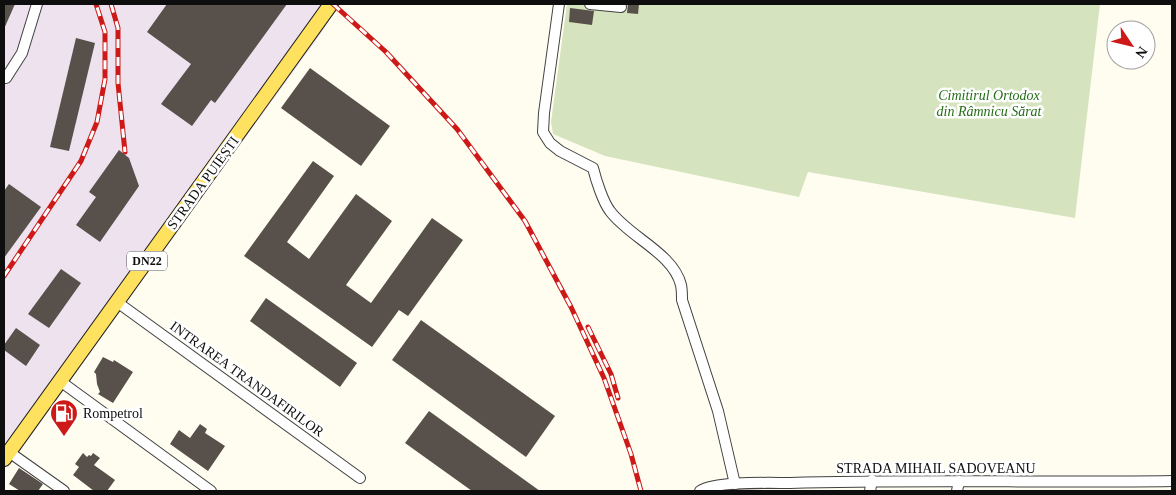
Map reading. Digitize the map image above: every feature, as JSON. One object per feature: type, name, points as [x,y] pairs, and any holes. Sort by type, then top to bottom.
[{"type":"main road","name":"STRADA PUIEȘTI","points":[[7,456],[331,4]]},
{"type":"street","points":[[4,78],[6,78],[22,53],[37,4]]},
{"type":"street","points":[[559,4],[543,132],[550,143],[560,151],[593,168],[596,180],[610,210],[633,233],[664,258],[676,274],[681,286],[682,300],[718,411],[735,484]]},
{"type":"street","points":[[590,4],[621,7]]},
{"type":"street","name":"INTRAREA TRANDAFIRILOR","points":[[117,302],[360,478]]},
{"type":"street","points":[[60,381],[211,491]]},
{"type":"street","points":[[7,456],[64,491]]},
{"type":"street","points":[[870,491],[872,480]]},
{"type":"street","name":"STRADA MIHAIL SADOVEANU","points":[[700,491],[711,487],[735,484],[872,480],[958,486],[1119,487],[1172,481]]},
{"type":"shaded area","points":[[4,4],[339,4],[320,35],[4,469]]},
{"type":"green space","name":"Cimitirul Ortodox din Râmnicu Sărat","points":[[567,4],[1100,4],[1075,218],[808,172],[799,197],[605,156],[553,134],[551,122]]},
{"type":"building","points":[[4,4],[15,4],[4,29]]},
{"type":"building","points":[[167,4],[287,4],[215,103],[211,100],[192,126],[161,104],[191,64],[147,32]]},
{"type":"building","points":[[628,4],[639,4],[638,14],[627,13]]},
{"type":"building","points":[[570,8],[594,11],[592,25],[569,22]]},
{"type":"building","points":[[76,38],[95,43],[69,151],[50,147]]},
{"type":"building","points":[[310,68],[390,126],[361,166],[281,108]]},
{"type":"building","points":[[119,150],[129,158],[139,186],[100,242],[76,225],[96,197],[89,192]]},
{"type":"building","points":[[313,161],[334,176],[287,242],[309,259],[356,194],[392,221],[346,285],[371,303],[432,218],[463,240],[408,316],[399,310],[372,347],[244,256]]},
{"type":"building","points":[[9,184],[41,207],[4,258],[4,191]]},
{"type":"building","points":[[61,269],[81,283],[49,328],[28,314]]},
{"type":"building","points":[[266,298],[357,363],[340,387],[250,321]]},
{"type":"building","points":[[421,320],[555,416],[526,457],[392,360]]},
{"type":"building","points":[[16,328],[40,345],[26,366],[4,350],[4,345]]},
{"type":"building","points":[[103,357],[113,362],[114,360],[133,372],[113,403],[98,394],[100,392],[94,372]]},
{"type":"building","points":[[429,411],[540,491],[472,491],[405,443]]},
{"type":"building","points":[[200,424],[207,429],[205,433],[225,446],[208,471],[170,444],[179,430],[190,438]]},
{"type":"building","points":[[83,453],[87,457],[93,453],[100,458],[94,465],[115,480],[107,491],[94,491],[73,475],[79,467],[75,464]]},
{"type":"building","points":[[19,468],[43,484],[38,491],[20,491],[9,484]]},
{"type":"railway","points":[[4,276],[81,161],[97,122],[105,79],[105,32],[96,4]]},
{"type":"railway","points":[[111,4],[118,28],[118,83],[125,152]]},
{"type":"railway","points":[[333,4],[386,52],[457,129],[525,221],[571,307],[604,378],[631,454],[641,491]]},
{"type":"railway","points":[[588,327],[611,374],[618,398]]},
{"type":"place","name":"Rompetrol","points":[[64,437]]}]
